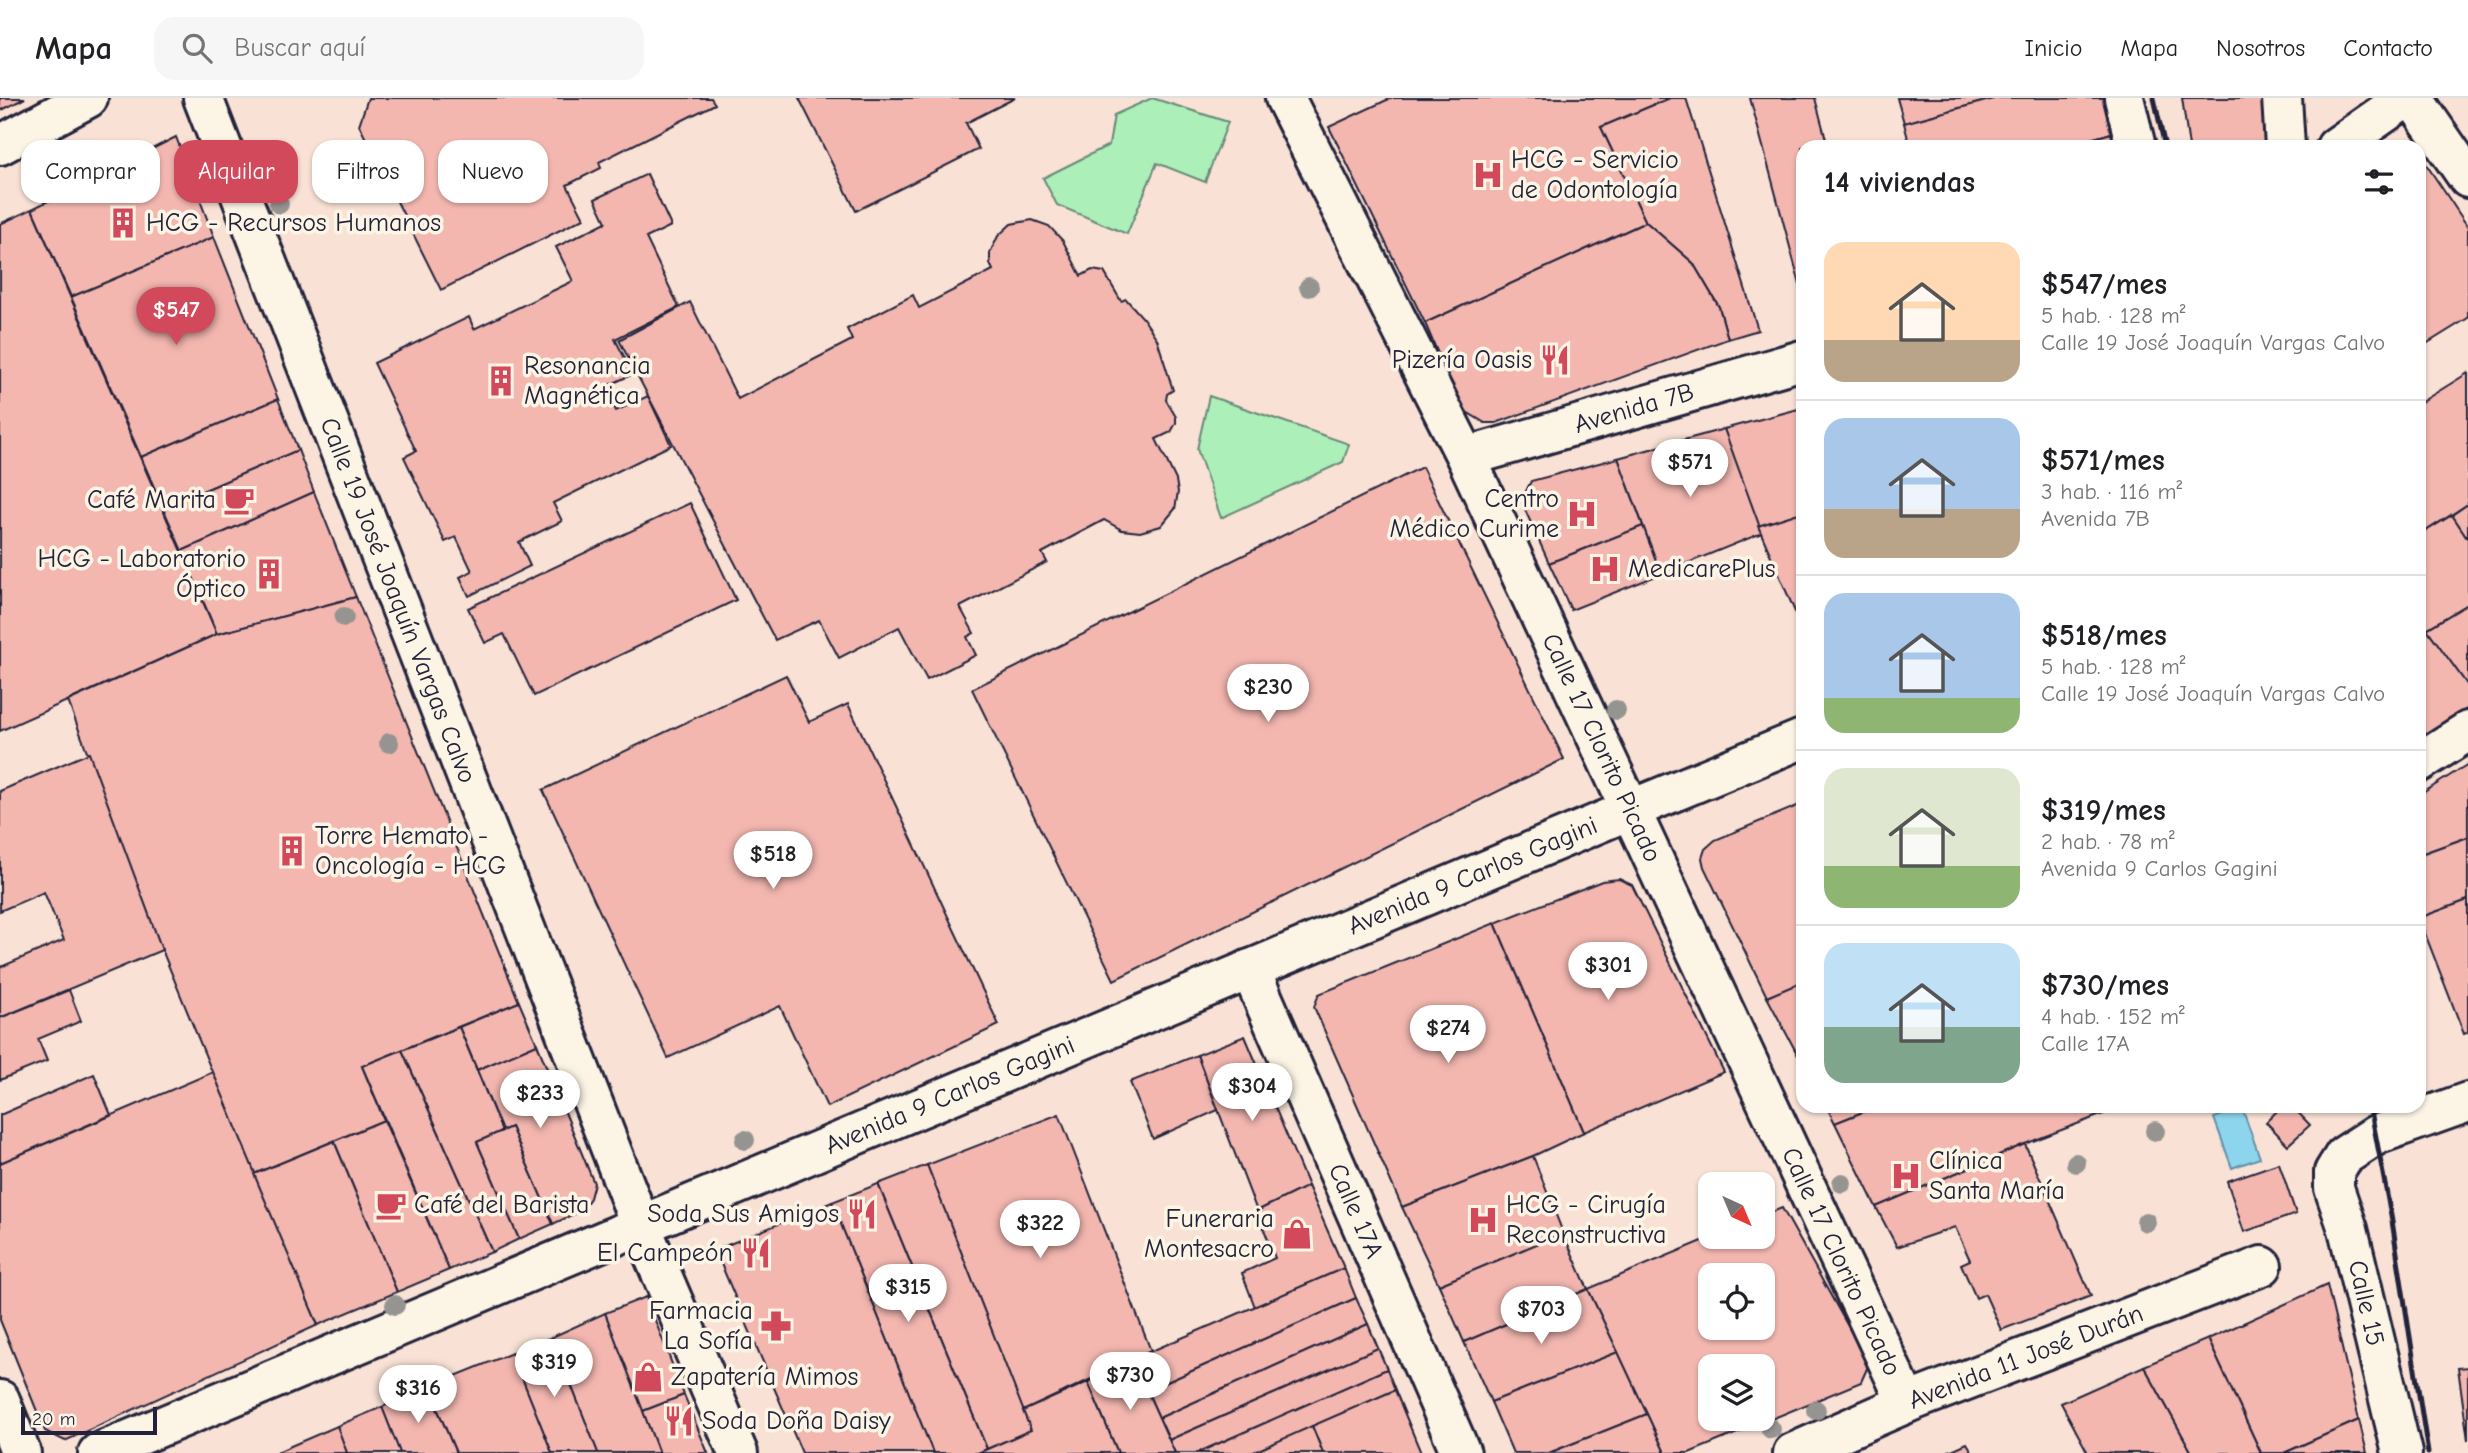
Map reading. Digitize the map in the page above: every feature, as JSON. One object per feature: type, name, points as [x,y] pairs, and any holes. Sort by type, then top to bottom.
[{"type":"street","points":[[0,145],[88,98]]},
{"type":"street","name":"Calle 19 José Joaquín Vargas Calvo","points":[[203,98],[640,1224],[738,1453]]},
{"type":"street","name":"Calle 17 Clorito Picado","points":[[1286,98],[1466,457],[1907,1403]]},
{"type":"street","points":[[2124,98],[2134,140]]},
{"type":"street","points":[[2283,98],[2286,140]]},
{"type":"street","points":[[2346,140],[2406,98]]},
{"type":"street","points":[[2413,98],[2468,178]]},
{"type":"street","name":"Avenida 7B","points":[[1466,457],[1796,362]]},
{"type":"street","points":[[2426,758],[2468,731]]},
{"type":"street","name":"Avenida 9 Carlos Gagini","points":[[98,1453],[1796,741]]},
{"type":"street","name":"Calle 17A","points":[[1250,969],[1461,1453]]},
{"type":"street","points":[[2426,1111],[2468,1102]]},
{"type":"street","points":[[2396,1117],[2415,1113]]},
{"type":"street","name":"Calle 15","points":[[2396,1117],[2376,1135],[2344,1156],[2334,1172],[2334,1188],[2348,1228],[2402,1453]]},
{"type":"street","name":"Avenida 11 José Durán","points":[[1794,1453],[1907,1403],[2262,1266]]},
{"type":"street","points":[[0,1400],[21,1453]]},
{"type":"green space","points":[[1152,98],[1228,122],[1205,182],[1157,163],[1127,234],[1057,205],[1043,178],[1109,145],[1114,115]]},
{"type":"green space","points":[[1209,396],[1349,444],[1343,462],[1221,518],[1197,449]]},
{"type":"water","points":[[2228,1113],[2244,1113],[2260,1158],[2232,1168],[2214,1118]]},
{"type":"building","points":[[0,98],[25,98],[0,111]]},
{"type":"building","points":[[368,98],[711,98],[715,104],[599,162],[601,168],[567,185],[584,218],[441,290],[398,203],[424,203],[424,140],[366,140],[359,125]]},
{"type":"building","points":[[799,98],[1015,98],[966,123],[979,149],[856,211]]},
{"type":"building","name":"HCG - Servicio de Odontología","points":[[1391,98],[1670,98],[1601,127],[1646,222],[1425,323],[1329,127]]},
{"type":"building","points":[[1670,98],[1686,98],[1758,330],[1728,339],[1719,307],[1693,263],[1646,222],[1601,127]]},
{"type":"building","points":[[1750,98],[1815,98],[1826,140],[1796,140],[1796,270]]},
{"type":"building","points":[[1897,98],[1997,98],[1904,123]]},
{"type":"building","points":[[1997,98],[2107,98],[2115,132],[2087,140],[1908,140],[1904,123]]},
{"type":"building","points":[[2182,98],[2269,98],[2272,140],[2188,140]]},
{"type":"building","points":[[2115,132],[2117,140],[2087,140]]},
{"type":"building","name":"HCG - Recursos Humanos","points":[[176,137],[174,203],[201,203],[214,237],[71,297],[32,209],[44,203],[160,203],[160,145]]},
{"type":"building","points":[[2426,164],[2468,227],[2468,318],[2426,344]]},
{"type":"building","name":"Resonancia Magnética","points":[[647,174],[671,226],[646,238],[679,307],[615,339],[633,374],[605,387],[616,411],[648,396],[671,445],[553,503],[562,521],[519,542],[530,566],[469,596],[460,577],[472,571],[456,537],[445,542],[404,457],[416,451],[374,363],[469,317],[474,329],[573,281],[556,247],[606,222],[595,199]]},
{"type":"building","points":[[32,209],[217,634],[0,731],[0,224]]},
{"type":"building","points":[[1032,220],[1049,226],[1063,241],[1081,276],[1092,270],[1104,272],[1121,301],[1126,299],[1157,339],[1173,390],[1167,394],[1166,400],[1176,417],[1176,423],[1171,432],[1156,439],[1176,480],[1178,492],[1175,509],[1161,526],[1140,532],[1122,530],[1104,520],[1042,553],[1047,562],[960,607],[974,633],[967,637],[976,655],[927,680],[899,627],[839,658],[819,620],[775,640],[619,340],[690,302],[738,399],[852,340],[847,329],[913,295],[919,308],[993,270],[990,253],[998,236],[1011,224]]},
{"type":"building","points":[[1646,222],[1693,263],[1719,307],[1728,339],[1496,423],[1485,423],[1465,411],[1425,323]]},
{"type":"building","points":[[214,237],[278,399],[141,457],[71,297]]},
{"type":"building","points":[[2468,373],[2468,504],[2426,531],[2426,399]]},
{"type":"building","points":[[278,399],[298,450],[163,508],[141,457]]},
{"type":"building","points":[[1796,410],[1796,514],[1758,526],[1724,429]]},
{"type":"building","points":[[1724,429],[1762,533],[1661,574],[1618,458]]},
{"type":"building","name":"Café Marita","points":[[298,450],[314,492],[182,551],[163,508]]},
{"type":"building","name":"Centro Médico Curime","points":[[1618,458],[1643,526],[1549,563],[1521,501],[1531,481]]},
{"type":"building","points":[[1422,467],[1564,759],[1114,980],[972,689]]},
{"type":"building","name":"HCG - Laboratorio Óptico","points":[[314,492],[356,597],[217,634],[182,551]]},
{"type":"building","points":[[690,503],[736,600],[534,696],[504,634],[485,643],[468,608]]},
{"type":"building","points":[[2468,504],[2468,539],[2452,515]]},
{"type":"building","points":[[1796,514],[1796,614],[1758,526]]},
{"type":"building","points":[[2452,515],[2468,539],[2468,604],[2426,629],[2426,531]]},
{"type":"building","name":"MedicarePlus","points":[[1643,526],[1661,574],[1571,610],[1549,563]]},
{"type":"building","name":"Torre Hemato - Oncología - HCG","points":[[356,597],[519,1002],[362,1066],[384,1120],[254,1174],[162,950],[68,701],[217,634]]},
{"type":"building","points":[[2468,604],[2468,686],[2427,629]]},
{"type":"building","points":[[2426,630],[2468,686],[2468,708],[2426,737]]},
{"type":"building","points":[[786,675],[809,722],[848,704],[999,1025],[827,1107],[780,1006],[668,1058],[543,790]]},
{"type":"building","points":[[89,753],[162,950],[0,1018],[0,965],[1,967],[64,940],[44,892],[0,911],[0,791]]},
{"type":"building","points":[[2468,764],[2468,837],[2426,852],[2426,791]]},
{"type":"building","points":[[1796,806],[1796,985],[1767,997],[1704,867],[1702,858],[1705,849],[1715,840]]},
{"type":"building","points":[[2468,837],[2468,900],[2426,915],[2426,852]]},
{"type":"building","points":[[1619,879],[1632,885],[1724,1072],[1584,1132],[1495,923],[1602,881]]},
{"type":"building","points":[[2468,900],[2468,1032],[2464,1034],[2426,936],[2426,915]]},
{"type":"building","points":[[1495,923],[1584,1132],[1533,1156],[1402,1207],[1314,1007],[1319,994]]},
{"type":"building","points":[[1796,985],[1796,1052],[1767,997]]},
{"type":"building","points":[[69,990],[81,1021],[38,1039],[47,1061],[0,1080],[0,1018]]},
{"type":"building","points":[[519,1002],[537,1044],[477,1070],[459,1027]]},
{"type":"building","points":[[459,1027],[502,1131],[477,1142],[519,1239],[492,1252],[402,1050]]},
{"type":"building","points":[[1245,1036],[1308,1186],[1257,1211],[1197,1055]]},
{"type":"building","points":[[537,1044],[594,1183],[590,1198],[581,1211],[553,1224],[511,1127],[502,1131],[477,1070]]},
{"type":"building","points":[[402,1050],[492,1252],[449,1270],[362,1066]]},
{"type":"building","points":[[1197,1055],[1218,1110],[1153,1139],[1130,1082]]},
{"type":"building","points":[[213,1072],[318,1325],[65,1441],[45,1431],[0,1320],[0,1163]]},
{"type":"building","points":[[94,1074],[111,1115],[0,1163],[0,1115]]},
{"type":"building","points":[[1830,1113],[1860,1113],[1835,1123]]},
{"type":"building","name":"Clínica Santa María","points":[[1860,1113],[2106,1113],[1876,1207],[1835,1123]]},
{"type":"building","points":[[2275,1113],[2299,1113],[2310,1125],[2288,1145],[2266,1122]]},
{"type":"building","points":[[1059,1114],[1151,1351],[1023,1411],[927,1165]]},
{"type":"building","name":"Café del Barista","points":[[384,1120],[449,1270],[397,1292],[334,1141]]},
{"type":"building","points":[[511,1127],[553,1224],[519,1239],[477,1142]]},
{"type":"building","points":[[334,1141],[397,1292],[318,1325],[254,1174]]},
{"type":"building","points":[[2025,1144],[2091,1296],[2001,1330],[1985,1294],[1976,1298],[1961,1264],[1970,1260],[1955,1227],[1897,1247],[1876,1207]]},
{"type":"building","name":"HCG - Cirugía Reconstructiva","points":[[1533,1156],[1563,1233],[1439,1285],[1402,1207]]},
{"type":"building","points":[[2279,1163],[2296,1214],[2244,1232],[2227,1181]]},
{"type":"building","points":[[927,1165],[1031,1430],[987,1449],[878,1184]]},
{"type":"building","points":[[878,1184],[987,1449],[978,1453],[933,1453],[832,1202]]},
{"type":"building","name":"Funeraria Montesacro","points":[[1308,1186],[1344,1268],[1255,1307],[1242,1273],[1275,1258],[1257,1211]]},
{"type":"building","points":[[832,1202],[933,1453],[802,1453],[715,1250]]},
{"type":"building","points":[[1782,1208],[1869,1364],[1861,1382],[1775,1418],[1775,1354],[1698,1354],[1698,1431],[1742,1431],[1689,1453],[1665,1453],[1588,1289],[1698,1243],[1698,1250],[1774,1250],[1775,1211]]},
{"type":"building","points":[[1563,1233],[1588,1289],[1464,1342],[1439,1285]]},
{"type":"building","points":[[1344,1268],[1356,1298],[1147,1391],[1133,1359]]},
{"type":"building","points":[[2327,1285],[2359,1420],[2284,1453],[2261,1453],[2208,1339]]},
{"type":"building","points":[[1588,1289],[1618,1352],[1491,1402],[1464,1342]]},
{"type":"building","points":[[646,1297],[684,1395],[643,1411],[605,1313]]},
{"type":"building","points":[[1356,1298],[1368,1324],[1159,1418],[1147,1391]]},
{"type":"building","points":[[605,1313],[659,1453],[598,1453],[552,1337]]},
{"type":"building","points":[[1368,1324],[1378,1348],[1169,1440],[1159,1418]]},
{"type":"building","points":[[552,1337],[598,1453],[552,1453],[512,1353]]},
{"type":"building","points":[[2208,1339],[2261,1453],[2192,1453],[2144,1366]]},
{"type":"building","points":[[1378,1348],[1387,1369],[1197,1453],[1175,1453],[1169,1440]]},
{"type":"building","points":[[1618,1352],[1647,1414],[1549,1453],[1513,1453],[1491,1402]]},
{"type":"building","points":[[512,1353],[552,1453],[456,1453],[428,1387]]},
{"type":"building","points":[[1133,1359],[1175,1453],[1118,1453],[1088,1382]]},
{"type":"building","points":[[2144,1366],[2192,1453],[2088,1453],[2061,1403]]},
{"type":"building","points":[[2468,1367],[2468,1440],[2458,1368]]},
{"type":"building","points":[[1387,1369],[1395,1390],[1252,1453],[1197,1453]]},
{"type":"building","points":[[1088,1382],[1118,1453],[978,1453],[1031,1430],[1023,1411]]},
{"type":"building","points":[[428,1387],[456,1453],[400,1453],[382,1407]]},
{"type":"building","points":[[1395,1390],[1421,1453],[1323,1453],[1312,1426]]},
{"type":"building","points":[[684,1395],[708,1453],[659,1453],[643,1411]]},
{"type":"building","points":[[382,1407],[400,1453],[347,1453],[337,1426]]},
{"type":"building","points":[[1647,1414],[1665,1453],[1549,1453]]},
{"type":"building","points":[[2359,1420],[2367,1453],[2284,1453]]},
{"type":"building","points":[[337,1426],[347,1453],[277,1453],[277,1452]]},
{"type":"building","points":[[1312,1426],[1323,1453],[1252,1453]]},
{"type":"building","points":[[1967,1443],[1973,1453],[1945,1453]]},
{"type":"railway","points":[[2154,98],[2163,140]]},
{"type":"railway","points":[[2371,1113],[2392,1221],[2428,1453]]},
{"type":"place","name":"HCG - Servicio de Odontología","points":[[1488,175]]},
{"type":"place","name":"HCG - Recursos Humanos","points":[[123,223]]},
{"type":"place","name":"Pizería Oasis","points":[[1555,360]]},
{"type":"place","name":"Resonancia Magnética","points":[[501,381]]},
{"type":"place","name":"Café Marita","points":[[239,500]]},
{"type":"place","name":"Centro Médico Curime","points":[[1582,514]]},
{"type":"place","name":"MedicarePlus","points":[[1605,569]]},
{"type":"place","name":"HCG - Laboratorio Óptico","points":[[269,574]]},
{"type":"place","name":"Torre Hemato - Oncología - HCG","points":[[292,851]]},
{"type":"place","name":"Clínica Santa María","points":[[1906,1176]]},
{"type":"place","name":"Café del Barista","points":[[391,1205]]},
{"type":"place","name":"Soda Sus Amigos","points":[[862,1214]]},
{"type":"place","name":"HCG - Cirugía Reconstructiva","points":[[1483,1220]]},
{"type":"place","name":"Funeraria Montesacro","points":[[1297,1234]]},
{"type":"place","name":"El Campeón","points":[[756,1253]]},
{"type":"place","name":"Farmacia La Sofía","points":[[776,1326]]},
{"type":"place","name":"Zapatería Mimos","points":[[648,1377]]},
{"type":"place","name":"Soda Doña Daisy","points":[[679,1421]]}]
